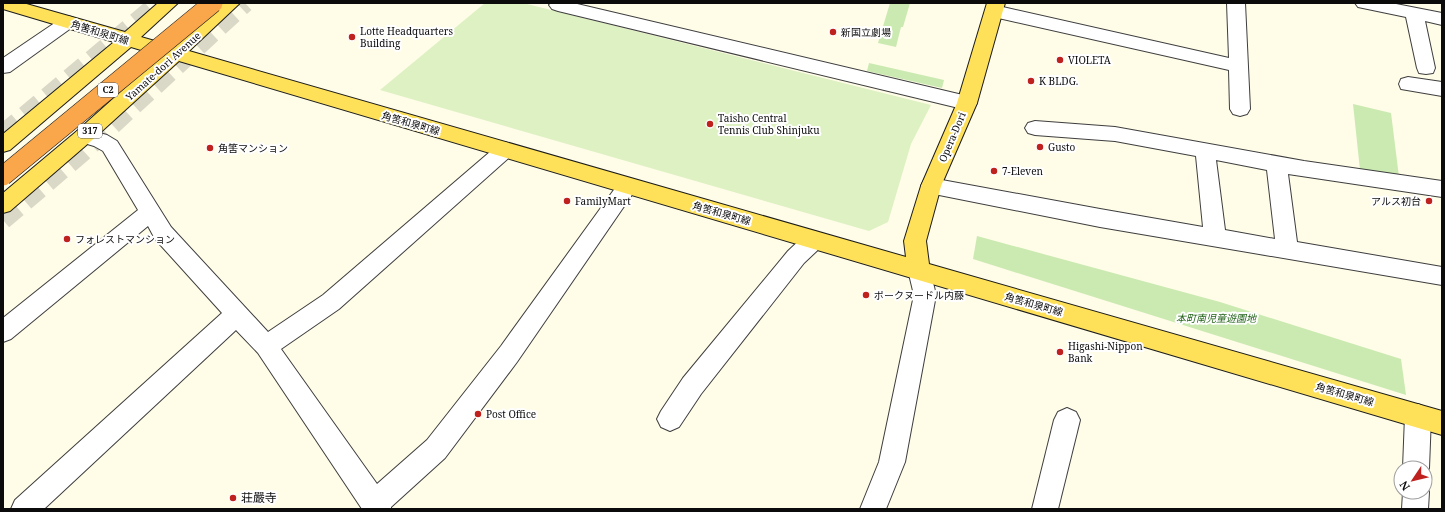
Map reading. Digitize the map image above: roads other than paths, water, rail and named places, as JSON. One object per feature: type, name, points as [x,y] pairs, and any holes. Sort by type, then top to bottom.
[{"type":"highway","name":"C2","points":[[3,162],[198,3]]},
{"type":"highway","name":"C2","points":[[3,176],[213,3]]},
{"type":"main road","name":"角筈和泉町線","points":[[3,3],[1442,423]]},
{"type":"main road","points":[[3,145],[169,3]]},
{"type":"main road","name":"Yamate-dori Avenue","points":[[3,205],[84,136],[231,3]]},
{"type":"main road","name":"Opera-Dori","points":[[919,270],[914,241],[931,186],[967,103],[995,7]]},
{"type":"street","points":[[1236,3],[1240,109]]},
{"type":"street","points":[[1364,3],[1442,19]]},
{"type":"street","points":[[558,5],[967,103]]},
{"type":"street","points":[[995,7],[1238,66]]},
{"type":"street","points":[[1414,14],[1426,68]]},
{"type":"street","points":[[3,67],[68,22]]},
{"type":"street","points":[[1408,84],[1442,89]]},
{"type":"street","points":[[1034,128],[1115,134],[1304,169],[1442,189]]},
{"type":"street","points":[[84,136],[100,140],[110,146],[163,232],[236,315],[266,346],[376,506],[436,449],[509,354],[628,186]]},
{"type":"street","points":[[266,346],[331,302],[505,150]]},
{"type":"street","points":[[1205,151],[1215,237]]},
{"type":"street","points":[[1276,163],[1287,250]]},
{"type":"street","points":[[931,186],[1100,218],[1442,276]]},
{"type":"street","points":[[3,332],[150,212]]},
{"type":"street","points":[[670,419],[692,386],[796,257],[814,240]]},
{"type":"street","points":[[873,509],[892,462],[925,295],[919,270]]},
{"type":"street","points":[[24,509],[236,315]]},
{"type":"street","points":[[1416,460],[1418,416]]},
{"type":"street","points":[[1045,509],[1067,420]]},
{"type":"tunnel","points":[[3,134],[159,3]]},
{"type":"tunnel","points":[[3,220],[83,152],[245,3]]},
{"type":"place","name":"新国立劇場","points":[[833,32]]},
{"type":"place","name":"Lotte Headquarters Building","points":[[352,37]]},
{"type":"place","name":"VIOLETA","points":[[1060,60]]},
{"type":"place","name":"K BLDG.","points":[[1031,81]]},
{"type":"place","name":"Taisho Central Tennis Club Shinjuku","points":[[710,124]]},
{"type":"place","name":"Gusto","points":[[1040,147]]},
{"type":"place","name":"角筈マンション","points":[[210,148]]},
{"type":"place","name":"7-Eleven","points":[[994,171]]},
{"type":"place","name":"FamilyMart","points":[[567,201]]},
{"type":"place","name":"アルス初台","points":[[1429,201]]},
{"type":"place","name":"フォレストマンション","points":[[67,239]]},
{"type":"place","name":"ポークヌードル内藤","points":[[866,295]]},
{"type":"place","name":"Higashi-Nippon Bank","points":[[1060,352]]},
{"type":"place","name":"Post Office","points":[[478,414]]},
{"type":"place","name":"荘嚴寺","points":[[233,498]]},
{"type":"park label","name":"本町南児童遊園地","points":[[1216,318]]}]
